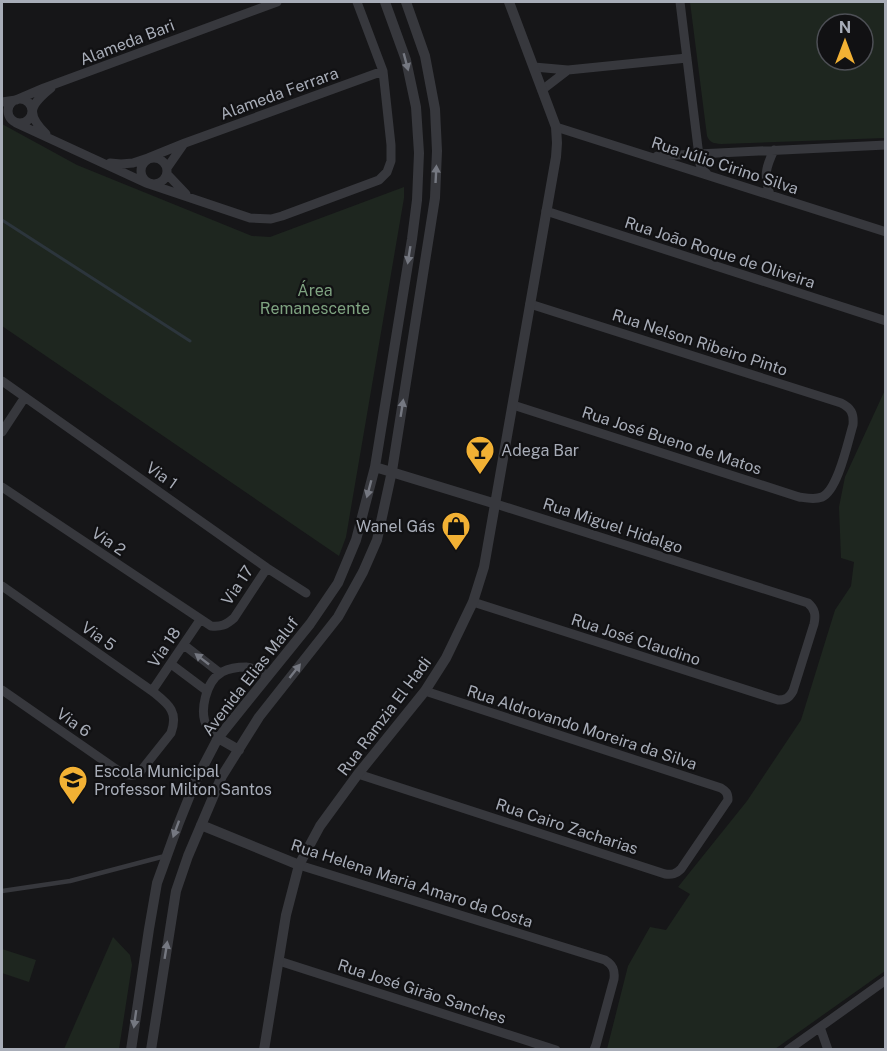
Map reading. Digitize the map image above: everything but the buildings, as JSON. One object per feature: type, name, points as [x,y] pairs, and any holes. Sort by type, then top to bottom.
[{"type":"street","name":"Alameda Bari","points":[[2,102],[16,100],[37,90],[277,2]]},
{"type":"street","points":[[2,111],[14,121],[146,183],[250,218],[271,219],[379,180],[387,172],[391,160],[391,145],[383,71],[357,2]]},
{"type":"street","name":"Avenida Elias Maluf","points":[[131,1050],[158,884],[196,780],[218,738],[310,624],[338,583],[356,540],[375,466],[417,200],[419,153],[416,107],[406,60],[386,4],[405,2],[425,56],[435,109],[437,151],[435,198],[392,471],[377,540],[363,572],[338,616],[259,717],[222,776],[188,856],[176,891],[151,1050]]},
{"type":"street","points":[[509,2],[556,127]]},
{"type":"street","points":[[680,2],[700,164],[702,170],[707,174]]},
{"type":"street","points":[[534,67],[568,70],[687,58]]},
{"type":"street","points":[[542,90],[568,70]]},
{"type":"street","name":"Alameda Ferrara","points":[[102,162],[133,163],[383,71]]},
{"type":"street","name":"Alameda Bari","points":[[32,112],[34,104],[40,97],[56,84]]},
{"type":"street","points":[[32,112],[25,122],[14,121],[8,114],[9,108],[16,100],[26,101],[31,108],[39,127],[49,137]]},
{"type":"street","name":"Rua Júlio Cirino Silva","points":[[556,127],[885,232]]},
{"type":"street","name":"Rua Ramzia El Hadi","points":[[264,1050],[286,915],[299,865],[320,826],[358,774],[425,691],[446,658],[473,602],[484,567],[496,504],[556,157],[556,127]]},
{"type":"street","points":[[185,143],[167,171],[164,179],[159,183],[146,183],[140,174],[143,162],[148,158],[160,159],[165,162],[167,171],[188,196]]},
{"type":"street","points":[[650,156],[885,145]]},
{"type":"street","points":[[770,195],[765,170],[774,150]]},
{"type":"street","name":"Rua João Roque de Oliveira","points":[[546,212],[885,321]]},
{"type":"street","name":"Rua Nelson Ribeiro Pinto","points":[[530,304],[848,406],[854,417],[853,424],[837,478],[831,489],[823,496]]},
{"type":"street","name":"Via 1","points":[[2,381],[267,568],[306,593]]},
{"type":"street","points":[[2,432],[25,397]]},
{"type":"street","name":"Rua José Bueno de Matos","points":[[513,405],[799,497],[810,499],[823,496]]},
{"type":"street","points":[[375,466],[392,471]]},
{"type":"street","name":"Rua Miguel Hidalgo","points":[[392,471],[808,603],[816,618],[790,697]]},
{"type":"street","name":"Via 2","points":[[2,487],[200,620]]},
{"type":"street","name":"Via 17","points":[[200,620],[211,626],[220,627],[227,624],[234,618],[267,568]]},
{"type":"street","name":"Via 5","points":[[2,586],[168,704],[173,716]]},
{"type":"street","name":"Rua José Claudino","points":[[473,602],[778,700],[790,697]]},
{"type":"street","name":"Via 18","points":[[152,692],[200,620]]},
{"type":"street","points":[[184,645],[220,673]]},
{"type":"street","points":[[171,664],[207,692]]},
{"type":"street","points":[[239,750],[208,730],[204,720],[203,708],[207,692],[220,673],[246,667],[268,675],[273,682],[273,687],[259,717]]},
{"type":"street","name":"Via 6","points":[[2,690],[123,774],[130,776],[140,772],[171,733],[173,716]]},
{"type":"street","name":"Rua Aldrovando Moreira da Silva","points":[[425,691],[721,788],[728,795]]},
{"type":"street","name":"Rua Cairo Zacharias","points":[[358,774],[670,875],[681,869],[726,804],[728,795]]},
{"type":"street","name":"Rua Helena Maria Amaro da Costa","points":[[201,825],[299,865],[605,960],[611,964],[615,973],[594,1050]]},
{"type":"street","name":"Rua José Girão Sanches","points":[[279,961],[556,1050]]},
{"type":"street","points":[[788,1050],[885,980]]},
{"type":"street","points":[[820,1027],[828,1050]]},
{"type":"lane","points":[[2,891],[70,881],[167,855]]},
{"type":"green space","points":[[690,2],[885,2],[885,138],[721,144],[709,140]]},
{"type":"green space","name":"Área Remanescente","points":[[2,124],[77,165],[252,236],[270,237],[404,187],[346,537],[339,556],[2,326]]},
{"type":"green space","points":[[885,390],[885,971],[775,1049],[607,1049],[628,966],[650,927],[666,930],[690,894],[678,887],[747,801],[801,720],[835,610],[851,586],[854,562],[841,558],[839,507],[845,477]]},
{"type":"green space","points":[[113,937],[130,955],[132,965],[119,1049],[64,1049]]},
{"type":"green space","points":[[2,949],[36,960],[29,982],[2,973]]},
{"type":"waterway","points":[[2,220],[190,341]]},
{"type":"place","name":"Adega Bar","points":[[480,476]]},
{"type":"place","name":"Wanel Gás","points":[[456,552]]},
{"type":"place","name":"Escola Municipal Professor Milton Santos","points":[[73,806]]}]
